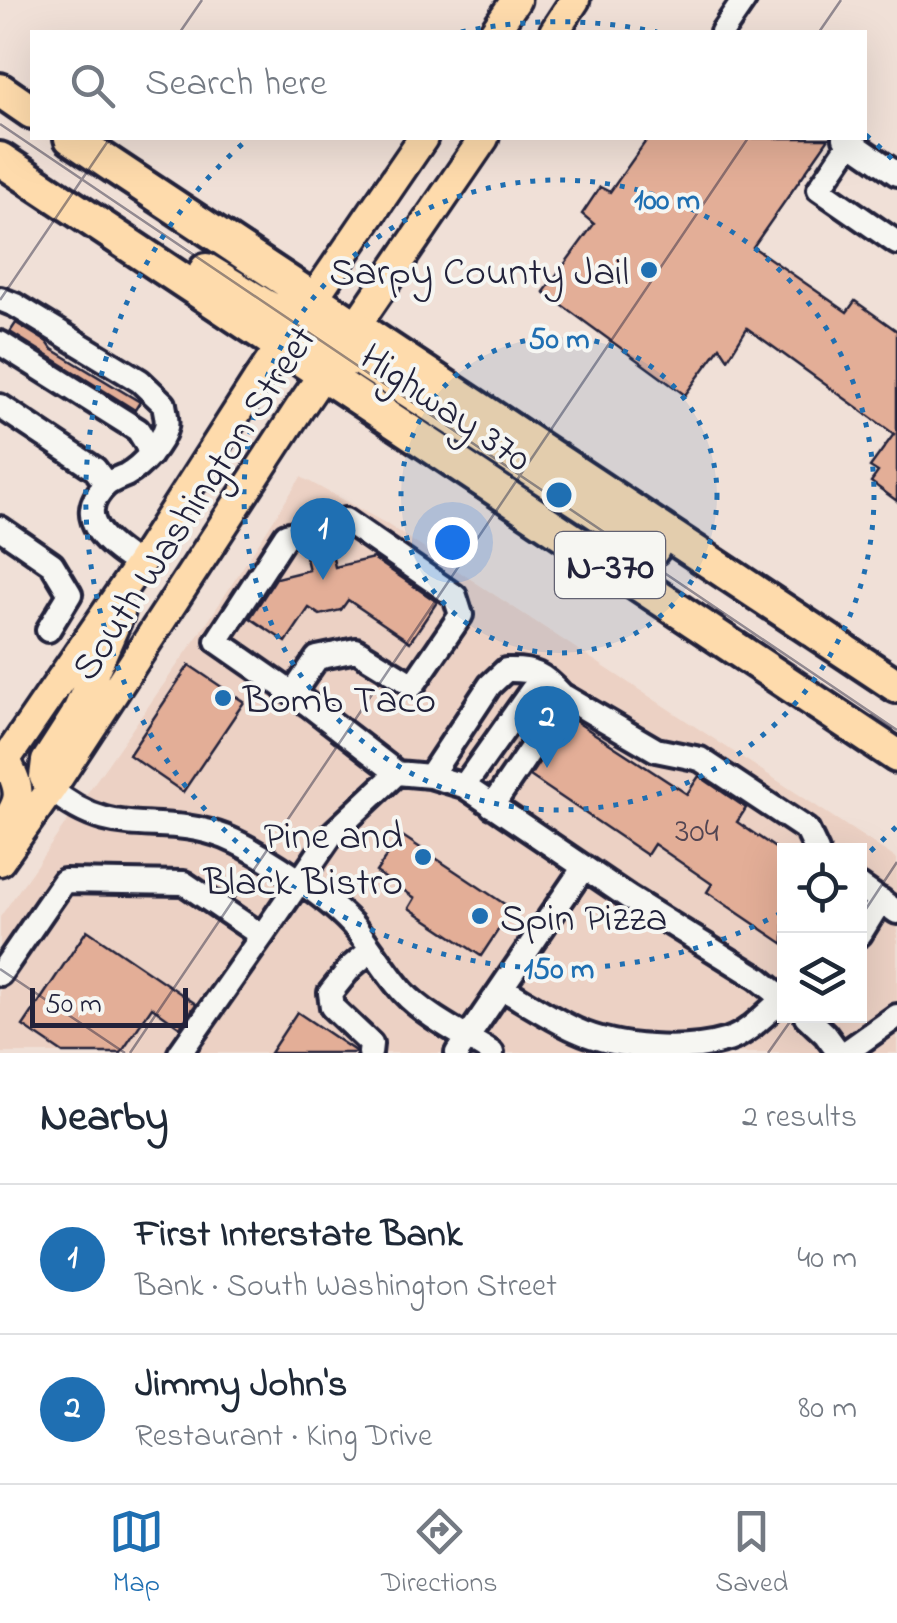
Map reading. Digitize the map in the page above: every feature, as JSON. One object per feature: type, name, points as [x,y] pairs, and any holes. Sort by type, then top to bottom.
[{"type":"highway","points":[[0,90],[30,111]]},
{"type":"highway","points":[[0,139],[26,150],[297,323]]},
{"type":"highway","name":"Highway 370","points":[[73,140],[297,323],[340,350],[897,756]]},
{"type":"highway","name":"Highway 370","points":[[0,159],[297,323],[764,597],[897,686]]},
{"type":"main road","points":[[495,30],[516,0]]},
{"type":"main road","points":[[555,30],[575,0]]},
{"type":"main road","name":"South Washington Street","points":[[2,761],[139,565],[422,140]]},
{"type":"main road","name":"South Washington Street","points":[[0,861],[483,140]]},
{"type":"main road","points":[[51,789],[44,776],[46,762],[75,716],[139,565]]},
{"type":"main road","points":[[0,831],[16,802],[19,785],[2,761]]},
{"type":"street","points":[[723,30],[744,0]]},
{"type":"street","points":[[897,174],[848,140],[820,189],[897,243]]},
{"type":"street","points":[[0,299],[16,304],[140,381],[164,404],[167,426],[150,455],[128,474],[106,484],[94,502],[93,520],[102,538],[139,565]]},
{"type":"street","points":[[0,343],[138,430],[150,455]]},
{"type":"street","points":[[0,406],[95,468],[106,484]]},
{"type":"street","points":[[293,693],[316,658],[356,650],[413,686],[461,616],[455,596],[345,520],[286,535],[217,641],[293,693],[397,773],[430,776],[464,786],[777,993]]},
{"type":"street","points":[[0,528],[52,564],[70,594],[48,630]]},
{"type":"street","points":[[430,776],[490,685],[506,670],[530,669],[562,695],[656,750],[700,759],[806,830],[813,843]]},
{"type":"street","points":[[464,786],[532,690],[562,695]]},
{"type":"street","points":[[492,806],[554,716],[562,695]]},
{"type":"street","points":[[180,1053],[332,834],[397,773]]},
{"type":"street","points":[[51,789],[65,802],[114,823],[188,828],[239,844],[299,881],[349,922],[404,994],[462,1045],[492,1053]]},
{"type":"street","points":[[462,1045],[584,867]]},
{"type":"street","points":[[0,974],[64,882],[184,883],[262,936]]},
{"type":"street","points":[[861,933],[889,906],[867,891]]},
{"type":"street","points":[[370,1053],[371,1044],[332,1007],[330,993],[371,950]]},
{"type":"street","points":[[502,988],[578,1031],[619,1043],[678,1049],[728,1040],[777,1005]]},
{"type":"street","points":[[814,1023],[842,1053],[897,1016]]},
{"type":"shaded area","points":[[301,477],[385,523],[897,859],[897,1053],[0,1053],[0,917],[209,620]]},
{"type":"building","name":"Sarpy County Jail","points":[[647,140],[828,140],[753,247],[847,312],[855,301],[897,331],[897,501],[871,482],[878,472],[870,467],[894,434],[747,328],[728,359],[720,347],[685,395],[544,292],[594,224],[582,214],[600,187],[610,192]]},
{"type":"building","points":[[16,323],[140,402],[135,410],[10,332]]},
{"type":"building","points":[[329,540],[335,567],[373,558],[437,602],[410,642],[348,600],[341,610],[320,615],[309,608],[286,642],[250,618],[276,578],[309,570],[303,546]]},
{"type":"building","points":[[189,665],[244,702],[183,792],[129,755]]},
{"type":"building","points":[[569,717],[687,794],[699,776],[746,808],[737,822],[777,849],[777,939],[707,892],[712,884],[654,844],[647,855],[530,776]]},
{"type":"building","points":[[401,835],[512,909],[481,956],[409,908],[415,898],[376,872]]},
{"type":"building","points":[[87,930],[196,1004],[180,1027],[152,1007],[121,1053],[63,1053],[23,1026]]},
{"type":"building","points":[[297,1012],[355,1051],[355,1053],[270,1053]]},
{"type":"place","name":"Sarpy County Jail","points":[[649,270]]},
{"type":"place","name":"First Interstate Bank","points":[[323,580]]},
{"type":"place","name":"Bomb Taco","points":[[223,698]]},
{"type":"place","name":"Jimmy John's","points":[[547,768]]},
{"type":"place","name":"Pine and Black Bistro","points":[[423,857]]},
{"type":"place","name":"Spin Pizza","points":[[480,916]]}]
